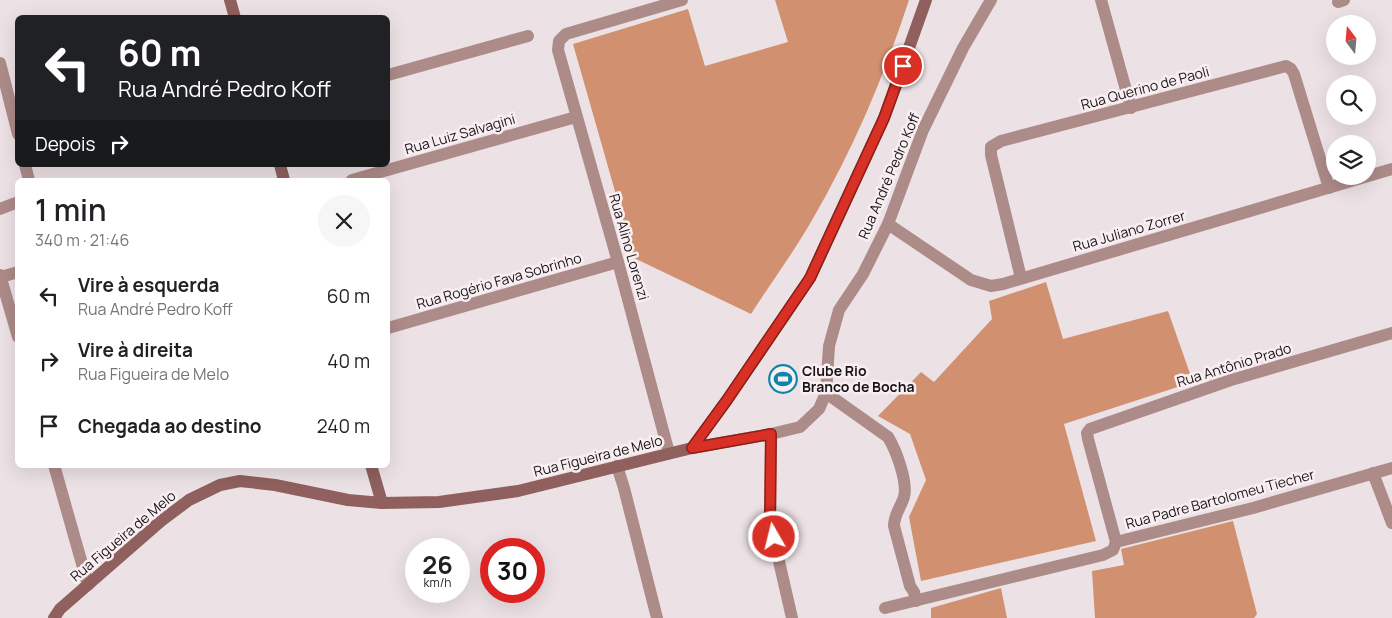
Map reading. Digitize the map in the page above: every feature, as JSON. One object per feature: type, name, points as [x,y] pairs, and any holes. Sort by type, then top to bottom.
[{"type":"main road","points":[[230,0],[234,15]]},
{"type":"main road","points":[[692,448],[810,278],[884,118],[926,0]]},
{"type":"main road","name":"Rua Figueira de Melo","points":[[54,618],[60,609],[161,521],[189,500],[220,485],[240,481],[275,485],[348,500],[382,503],[438,502],[518,491],[692,448]]},
{"type":"main road","points":[[372,468],[382,503]]},
{"type":"street","points":[[648,5],[682,0]]},
{"type":"street","name":"Rua André Pedro Koff","points":[[692,448],[800,427],[819,409],[826,392],[829,346],[839,310],[863,274],[888,224],[923,130],[963,48],[991,0]]},
{"type":"street","points":[[1101,0],[1131,108]]},
{"type":"street","name":"Rua Alino Lorenzi","points":[[648,5],[566,34],[559,41],[558,50],[618,262],[669,453]]},
{"type":"street","points":[[390,74],[528,36]]},
{"type":"street","points":[[0,63],[15,122]]},
{"type":"street","name":"Rua Querino de Paoli","points":[[1022,278],[991,155],[991,147],[1001,141],[1286,66],[1294,74],[1329,188]]},
{"type":"street","name":"Rua Luiz Salvagini","points":[[359,178],[576,116]]},
{"type":"street","name":"Rua Juliano Zorrer","points":[[888,224],[976,283],[990,286],[1003,284],[1392,169]]},
{"type":"street","points":[[0,209],[15,203]]},
{"type":"street","name":"Rua Rogério Fava Sobrinho","points":[[390,327],[618,262]]},
{"type":"street","points":[[15,273],[0,276],[15,327]]},
{"type":"street","name":"Rua Antônio Prado","points":[[1116,542],[1088,433],[1090,429],[1231,380],[1392,333]]},
{"type":"street","points":[[826,392],[888,437],[895,448],[905,493],[895,516],[894,526],[910,586],[916,601]]},
{"type":"street","points":[[771,434],[770,522],[792,618]]},
{"type":"street","points":[[617,466],[657,618]]},
{"type":"street","points":[[55,468],[88,585]]},
{"type":"street","name":"Rua Padre Bartolomeu Tiecher","points":[[885,608],[1103,555],[1113,550],[1116,542],[1253,508],[1392,468]]},
{"type":"street","points":[[1373,473],[1392,523]]},
{"type":"shaded area","points":[[775,0],[909,0],[878,86],[840,169],[804,234],[751,314],[634,258],[573,44],[688,9],[705,66],[788,42]]},
{"type":"shaded area","points":[[1046,282],[1063,339],[1168,311],[1193,382],[1064,424],[1096,541],[921,581],[909,517],[926,480],[910,434],[878,416],[921,372],[934,382],[992,319],[989,301]]},
{"type":"shaded area","points":[[1233,521],[1257,614],[1254,618],[1095,618],[1092,571],[1124,565],[1121,549]]},
{"type":"shaded area","points":[[1001,588],[1007,618],[931,618],[931,608]]},
{"type":"place","name":"Clube Rio Branco de Bocha","points":[[783,379]]},
{"type":"route","points":[[774,537],[770,522],[771,434],[692,448],[810,278],[884,118],[903,66]]}]
